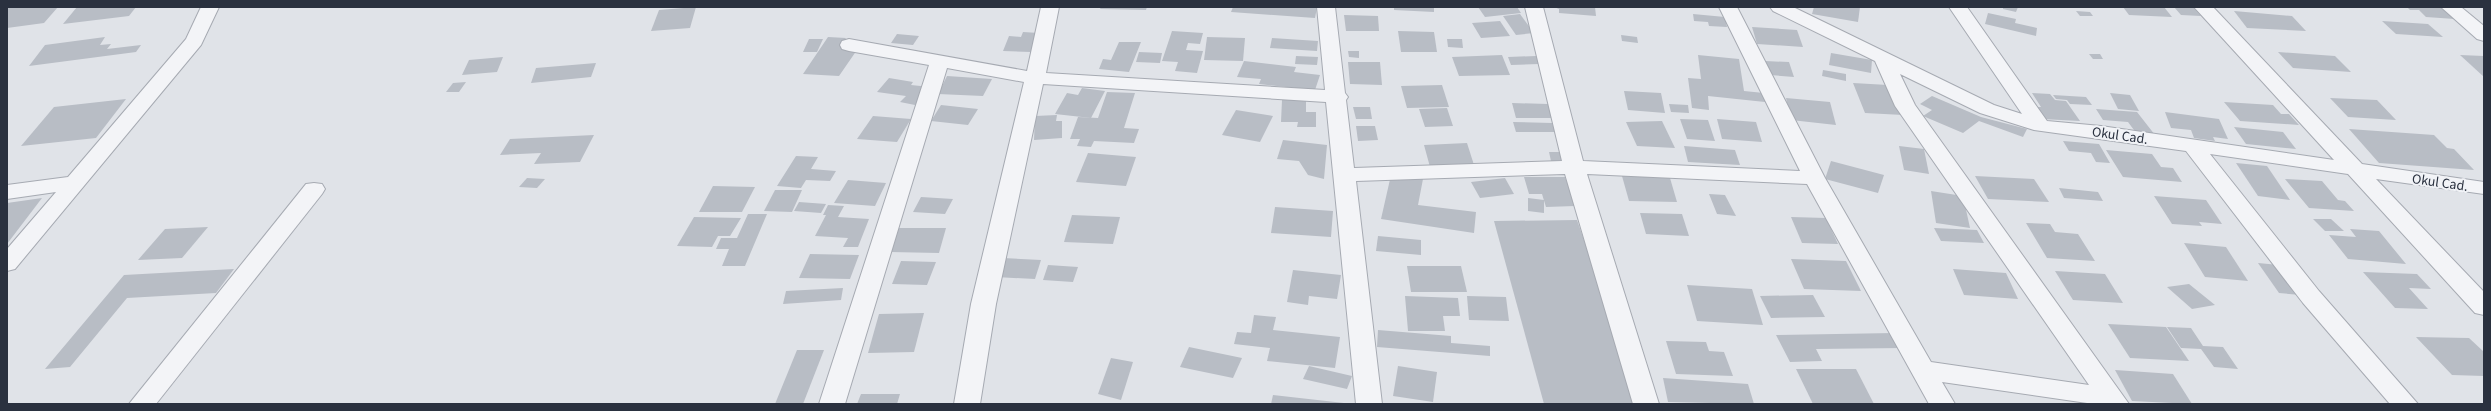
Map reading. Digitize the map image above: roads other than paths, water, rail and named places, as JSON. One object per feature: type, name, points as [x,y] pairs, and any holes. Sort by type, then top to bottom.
[{"type":"street","points":[[7,264],[194,42],[210,7]]},
{"type":"street","points":[[967,404],[972,362],[1036,78],[1050,7]]},
{"type":"street","points":[[1326,7],[1338,97],[1369,404]]},
{"type":"street","points":[[1534,7],[1574,167],[1646,404]]},
{"type":"street","points":[[1728,7],[1814,178],[1942,404]]},
{"type":"street","name":"Okul Cad.","points":[[1779,7],[1884,60],[1987,109],[2041,126],[2101,132],[2484,188]]},
{"type":"street","points":[[1958,7],[2041,126]]},
{"type":"street","points":[[2202,7],[2484,307]]},
{"type":"street","points":[[2450,7],[2484,35]]},
{"type":"street","points":[[849,45],[1036,78],[1338,97]]},
{"type":"street","points":[[1884,60],[1905,106],[2113,400]]},
{"type":"street","points":[[832,404],[940,61]]},
{"type":"street","points":[[2193,146],[2311,296],[2405,404]]},
{"type":"street","points":[[1345,174],[1574,167],[1814,178]]},
{"type":"street","points":[[7,192],[75,183]]},
{"type":"street","points":[[142,404],[314,189]]},
{"type":"street","points":[[1922,370],[2113,400]]}]
